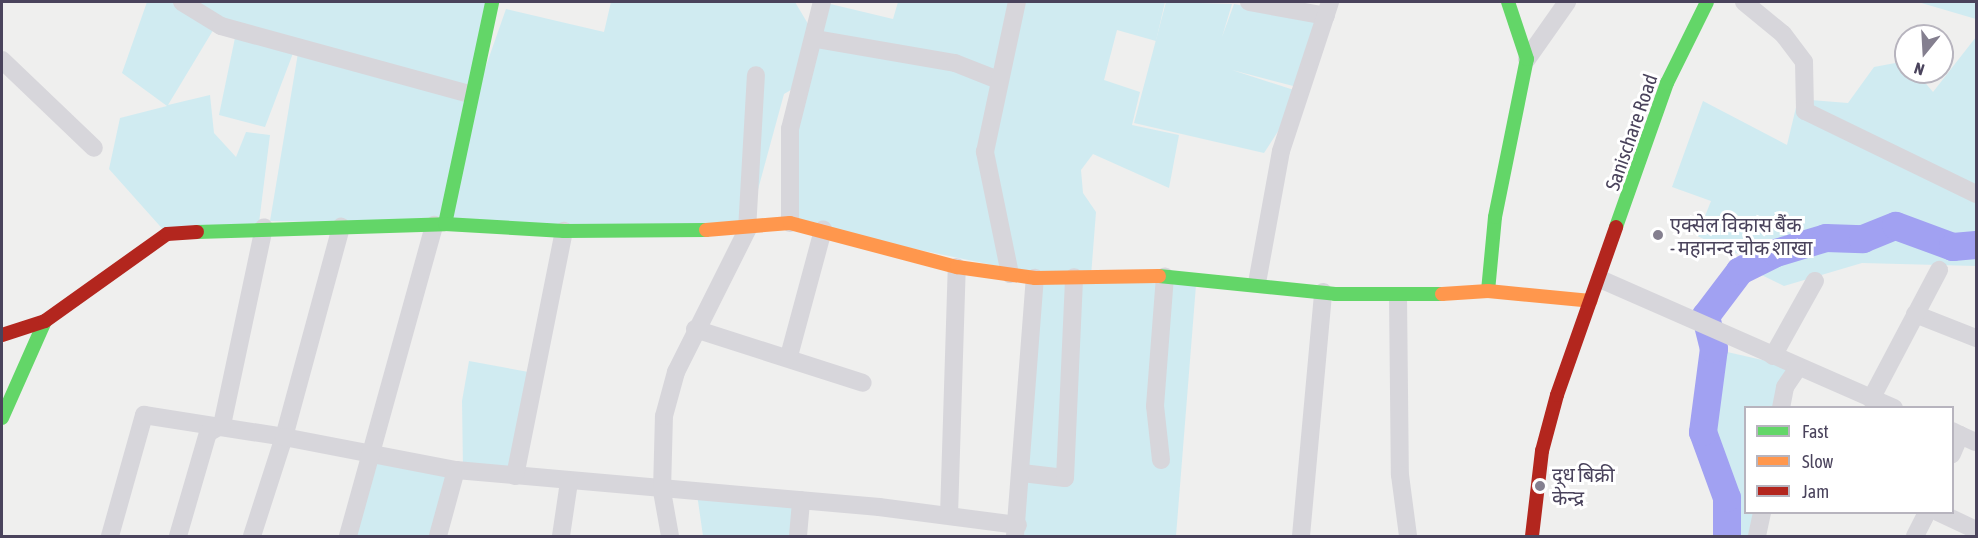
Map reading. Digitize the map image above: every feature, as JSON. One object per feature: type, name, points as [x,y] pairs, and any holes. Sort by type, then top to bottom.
[{"type":"street","points":[[348,537],[369,455],[440,225],[492,2]]},
{"type":"street","points":[[790,223],[790,129],[816,39],[822,2]]},
{"type":"street","points":[[1010,274],[985,152],[998,80],[1017,2]]},
{"type":"street","points":[[1249,2],[1328,9],[1281,151],[1257,283]]},
{"type":"street","points":[[1508,2],[1527,59]]},
{"type":"street","points":[[1488,291],[1495,217],[1527,59],[1567,2]]},
{"type":"street","name":"Sanischare Road","points":[[1532,537],[1542,451],[1591,301],[1667,83],[1707,2]]},
{"type":"street","points":[[1744,2],[1783,34],[1804,62],[1805,111],[1977,194]]},
{"type":"street","points":[[187,3],[221,26],[470,94]]},
{"type":"street","points":[[816,39],[955,63],[998,80]]},
{"type":"street","points":[[2,60],[94,148]]},
{"type":"street","points":[[670,537],[662,491],[664,416],[676,372],[695,329],[747,230],[756,75]]},
{"type":"street","points":[[2,335],[45,321],[167,234],[264,227],[440,225],[564,231],[747,230],[790,223],[957,267],[1035,278],[1165,276],[1257,283],[1323,292],[1398,296],[1488,291],[1591,301]]},
{"type":"street","points":[[252,537],[284,437],[341,226]]},
{"type":"street","points":[[178,537],[208,433],[222,425],[264,227]]},
{"type":"street","points":[[789,356],[823,230]]},
{"type":"street","points":[[515,476],[564,231]]},
{"type":"street","points":[[949,515],[957,267]]},
{"type":"street","points":[[1871,399],[1939,270]]},
{"type":"street","points":[[1161,460],[1155,406],[1165,276]]},
{"type":"street","points":[[1022,473],[1065,478],[1074,277]]},
{"type":"street","points":[[110,537],[144,415],[222,425],[456,470],[662,491],[801,500],[949,515],[1016,531],[1035,278]]},
{"type":"street","points":[[1600,279],[1889,406]]},
{"type":"street","points":[[1773,356],[1815,281]]},
{"type":"street","points":[[1300,537],[1323,292]]},
{"type":"street","points":[[1398,296],[1400,475],[1408,537]]},
{"type":"street","points":[[1915,314],[1977,339]]},
{"type":"street","points":[[2,418],[45,321]]},
{"type":"street","points":[[695,329],[789,356],[863,383]]},
{"type":"street","points":[[1781,406],[1785,387],[1798,368]]},
{"type":"street","points":[[1954,452],[1966,434]]},
{"type":"street","points":[[438,537],[456,470]]},
{"type":"street","points":[[561,537],[569,482]]},
{"type":"street","points":[[798,537],[801,500]]},
{"type":"street","points":[[1757,537],[1762,514]]},
{"type":"street","points":[[1915,537],[1926,514]]},
{"type":"street","points":[[1940,514],[1977,531]]},
{"type":"shaded area","points":[[147,2],[174,2],[215,27],[168,105],[210,95],[214,133],[236,157],[246,132],[270,135],[259,223],[167,234],[109,169],[120,118],[167,106],[122,73]]},
{"type":"shaded area","points":[[189,2],[491,2],[462,134],[506,9],[604,32],[611,2],[795,2],[814,34],[822,2],[893,19],[898,2],[1165,2],[1156,41],[1117,30],[1104,80],[1140,92],[1132,125],[1179,135],[1169,188],[1093,154],[1081,170],[1083,193],[1096,212],[1091,276],[1050,277],[790,223],[801,84],[784,94],[747,230],[270,221],[299,47],[240,28]]},
{"type":"shaded area","points":[[1166,2],[1232,4],[1222,37],[1234,4],[1321,19],[1297,87],[1232,70],[1297,91],[1286,119],[1264,153],[1134,123]]},
{"type":"shaded area","points":[[1918,2],[1976,2],[1976,19]]},
{"type":"shaded area","points":[[236,33],[295,48],[265,127],[219,115]]},
{"type":"shaded area","points":[[1976,37],[1976,266],[1862,263],[1784,286],[1739,264],[1743,256],[1697,236],[1711,201],[1672,187],[1703,101],[1787,145],[1798,99],[1848,103],[1874,67],[1894,63],[1894,84],[1926,84],[1933,92],[1939,84],[1954,84],[1954,65]]},
{"type":"shaded area","points":[[1035,278],[1196,285],[1176,536],[1024,536]]},
{"type":"shaded area","points":[[1714,349],[1798,368],[1781,406],[1744,406],[1744,514],[1762,514],[1757,536],[1725,536],[1707,396]]},
{"type":"shaded area","points":[[469,361],[534,373],[515,476],[463,470],[462,401]]},
{"type":"shaded area","points":[[369,455],[463,470],[443,536],[348,536]]},
{"type":"shaded area","points":[[697,494],[801,500],[795,536],[703,536]]},
{"type":"waterway","points":[[1727,536],[1727,498],[1703,432],[1714,349],[1706,316],[1740,271],[1776,253],[1826,238],[1863,239],[1896,226],[1953,247],[1976,245]]},
{"type":"traffic: fast","points":[[445,224],[492,2]]},
{"type":"traffic: fast","points":[[1488,291],[1495,217],[1527,59],[1508,2]]},
{"type":"traffic: fast","points":[[1616,227],[1667,83],[1707,2]]},
{"type":"traffic: fast","points":[[197,232],[445,224],[564,231],[706,230]]},
{"type":"traffic: fast","points":[[1159,276],[1335,294],[1442,294]]},
{"type":"traffic: fast","points":[[2,418],[45,321]]},
{"type":"traffic: slow","points":[[706,230],[790,223],[957,267],[1035,278],[1159,276]]},
{"type":"traffic: slow","points":[[1442,294],[1488,291],[1591,301]]},
{"type":"traffic: jam","points":[[1532,536],[1542,451],[1557,395],[1616,227]]},
{"type":"traffic: jam","points":[[2,335],[45,321],[167,234],[197,232]]},
{"type":"place","name":"एक्सेल विकास बैंक - महानन्द चोक शाखा","points":[[1658,235]]},
{"type":"place","name":"दूध बिक्री केन्द्र","points":[[1540,486]]}]
